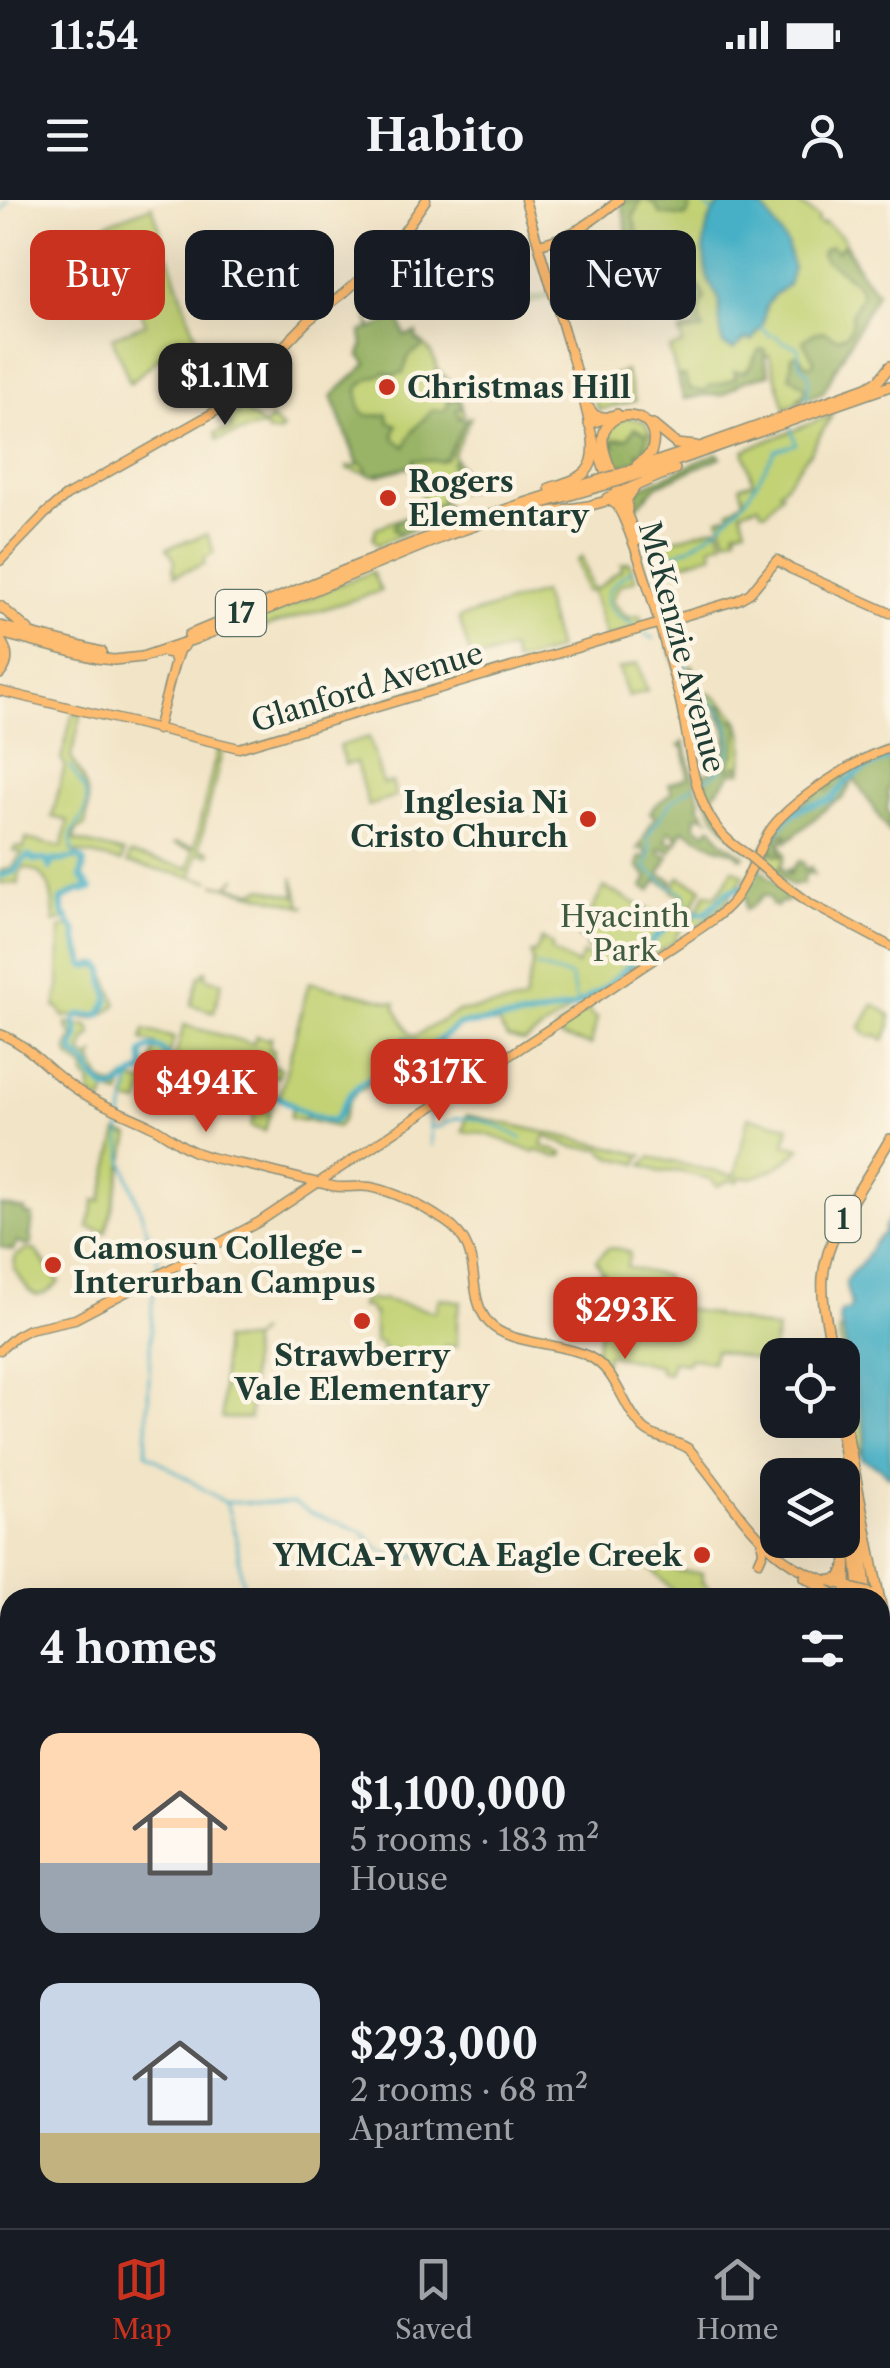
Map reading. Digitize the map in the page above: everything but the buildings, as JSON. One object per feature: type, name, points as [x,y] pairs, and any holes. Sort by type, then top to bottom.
[{"type":"highway","name":"17","points":[[0,629],[92,650],[130,654],[160,647],[474,519],[761,433],[866,390],[887,370]]},
{"type":"highway","points":[[866,390],[890,387]]},
{"type":"highway","name":"17","points":[[616,476],[866,390]]},
{"type":"highway","points":[[589,408],[596,416],[607,418]]},
{"type":"highway","points":[[386,553],[582,476],[594,461],[592,430],[607,418],[626,413],[640,415],[669,440],[687,446],[737,434]]},
{"type":"highway","points":[[616,476],[651,453],[654,434],[640,418],[618,418],[604,434],[604,450],[616,494]]},
{"type":"highway","points":[[573,508],[761,433]]},
{"type":"highway","name":"17","points":[[0,629],[88,656],[114,660],[149,655],[432,541],[603,480]]},
{"type":"highway","points":[[510,503],[603,480]]},
{"type":"highway","points":[[625,513],[630,493],[644,482]]},
{"type":"highway","points":[[432,541],[494,521],[610,500],[625,513]]},
{"type":"highway","points":[[0,606],[31,632],[92,650]]},
{"type":"highway","points":[[174,661],[181,648],[259,613]]},
{"type":"highway","points":[[0,640],[7,658],[0,674]]},
{"type":"highway","points":[[114,660],[136,660],[168,651],[174,661]]},
{"type":"highway","name":"1","points":[[831,1338],[823,1296],[826,1257],[836,1231],[889,1141]]},
{"type":"highway","points":[[842,1438],[867,1588]]},
{"type":"highway","points":[[848,1438],[867,1588]]},
{"type":"highway","points":[[849,1438],[877,1576],[872,1588]]},
{"type":"highway","points":[[828,1581],[843,1574],[845,1558]]},
{"type":"highway","points":[[848,1558],[864,1588]]},
{"type":"highway","points":[[805,1576],[843,1588]]},
{"type":"main road","points":[[0,562],[66,496],[224,406],[309,320],[388,254],[426,200]]},
{"type":"main road","name":"McKenzie Avenue","points":[[525,200],[589,408],[592,430],[616,494]]},
{"type":"main road","points":[[538,244],[569,236],[620,200]]},
{"type":"main road","name":"McKenzie Avenue","points":[[581,384],[592,430],[625,513],[656,612],[706,811],[718,829],[774,877],[811,904],[890,946]]},
{"type":"main road","points":[[578,430],[592,430]]},
{"type":"main road","name":"Glanford Avenue","points":[[0,692],[243,748],[743,598],[777,560],[890,612]]},
{"type":"main road","points":[[647,627],[656,612],[663,618],[675,619]]},
{"type":"main road","points":[[647,627],[662,635],[666,624],[675,619]]},
{"type":"main road","name":"McKenzie Avenue","points":[[662,635],[687,700],[697,783]]},
{"type":"main road","points":[[157,730],[174,661]]},
{"type":"main road","points":[[675,727],[686,733]]},
{"type":"main road","points":[[320,1183],[723,910],[739,890],[768,833],[786,812],[858,761],[890,748]]},
{"type":"main road","points":[[0,1034],[26,1046],[73,1088],[192,1151],[307,1185],[374,1188],[443,1220],[467,1244],[481,1309],[492,1326],[508,1335],[591,1357],[613,1378],[640,1426],[696,1456],[760,1542]]},
{"type":"main road","points":[[330,1175],[328,1181],[333,1186]]},
{"type":"main road","points":[[0,1350],[16,1336],[75,1319],[168,1272],[240,1232],[307,1185]]},
{"type":"main road","points":[[696,1446],[696,1456]]},
{"type":"main road","points":[[742,1519],[790,1563],[847,1588]]},
{"type":"main road","points":[[759,1562],[761,1558]]},
{"type":"main road","points":[[777,1558],[805,1576]]},
{"type":"green space","points":[[641,200],[633,218],[637,230],[627,230],[621,202]]},
{"type":"green space","points":[[648,200],[690,200],[689,212],[686,217],[660,214]]},
{"type":"green space","points":[[794,200],[819,218],[817,222],[824,222],[842,236],[861,274],[877,292],[823,392],[785,408],[769,355],[764,357],[769,374],[742,382],[723,395],[684,399],[669,349],[683,344],[680,331],[696,326],[696,230],[628,230],[621,202]]},
{"type":"green space","points":[[152,206],[160,230],[107,230],[105,224]]},
{"type":"green space","points":[[844,244],[863,277],[877,292],[823,392],[797,401],[807,388],[790,376],[792,356],[799,355],[809,366],[813,364],[803,341],[823,331],[837,338],[846,335],[861,296],[853,280],[824,259],[822,253],[831,246],[837,251]]},
{"type":"green space","points":[[165,245],[185,305],[185,320],[190,320],[202,356],[167,367],[160,357],[130,383],[112,337],[146,324],[144,320],[165,320]]},
{"type":"green space","points":[[696,282],[705,298],[700,314],[704,330],[680,334],[696,326]]},
{"type":"green space","points":[[550,293],[550,297],[530,303],[530,297]]},
{"type":"green space","points":[[369,320],[372,329],[400,320],[405,336],[416,333],[416,339],[430,352],[451,390],[457,389],[462,419],[471,417],[453,455],[465,475],[461,478],[466,479],[471,489],[443,495],[440,504],[445,503],[448,513],[378,545],[373,539],[376,528],[426,509],[412,466],[378,476],[347,469],[357,463],[332,396],[367,364],[360,356],[361,332],[371,328]]},
{"type":"green space","points":[[369,320],[372,329],[400,320],[405,336],[416,333],[416,339],[424,346],[409,356],[403,373],[385,372],[363,383],[358,390],[363,413],[387,414],[389,422],[397,425],[394,438],[405,447],[432,410],[441,411],[447,408],[448,401],[456,399],[454,395],[447,399],[440,395],[433,377],[437,370],[447,379],[451,390],[457,389],[462,408],[456,409],[459,419],[467,418],[447,458],[414,460],[413,465],[373,476],[358,463],[332,396],[367,364],[360,356],[361,332],[371,328]]},
{"type":"green space","points":[[760,349],[765,350],[769,374],[742,382],[723,395],[684,399],[677,376],[685,376],[689,389],[704,391],[736,377],[734,371],[745,372]]},
{"type":"green space","points":[[625,371],[635,401],[598,410],[590,383]]},
{"type":"green space","points":[[228,407],[237,414],[242,409],[261,424],[271,419],[283,429],[279,433],[259,428],[217,440],[215,433],[231,428],[225,410]]},
{"type":"green space","points":[[832,415],[766,512],[759,505],[741,511],[746,527],[735,530],[737,535],[726,539],[719,518],[730,515],[729,511],[744,500],[740,486],[753,482],[744,450]]},
{"type":"green space","points":[[624,417],[644,421],[653,438],[644,458],[636,453],[644,448],[647,434],[635,428],[628,438],[614,439],[615,447],[607,449],[610,430]]},
{"type":"green space","points":[[635,428],[647,434],[644,449],[637,453],[644,458],[615,469],[607,449],[615,446],[610,441],[628,438]]},
{"type":"green space","points":[[717,453],[721,457],[658,485],[635,508],[630,504],[638,489]]},
{"type":"green space","points":[[455,459],[465,475],[461,478],[466,479],[471,489],[442,495],[445,481],[455,483],[447,472],[453,468],[451,463]]},
{"type":"green space","points":[[423,500],[434,506],[445,503],[448,513],[400,534],[393,529],[397,520],[425,510]]},
{"type":"green space","points":[[718,526],[723,542],[711,546],[713,554],[659,571],[650,547]]},
{"type":"green space","points":[[207,534],[214,552],[204,559],[205,564],[175,575],[175,561],[167,548]]},
{"type":"green space","points":[[582,557],[595,589],[622,569],[621,564],[629,562],[636,580],[620,585],[612,599],[628,618],[640,615],[643,625],[606,638],[592,591],[586,592],[577,561]]},
{"type":"green space","points":[[372,572],[381,591],[223,637],[335,586]]},
{"type":"green space","points":[[542,593],[558,650],[515,663],[511,649],[472,661],[459,618]]},
{"type":"green space","points":[[673,623],[682,653],[682,669],[692,666],[699,678],[693,689],[683,687],[673,656],[668,633]]},
{"type":"green space","points":[[638,663],[647,691],[628,697],[619,669]]},
{"type":"green space","points":[[698,689],[732,712],[744,744],[741,772],[733,772],[706,798],[699,775],[717,767],[726,748],[727,729],[714,705],[692,713],[696,730],[692,733],[688,713]]},
{"type":"green space","points":[[719,705],[729,719],[740,725],[727,771],[742,767],[713,795],[727,824],[755,853],[721,823],[706,798],[708,793],[704,793],[706,781],[699,775],[713,771],[727,746],[724,724],[714,706]]},
{"type":"green space","points":[[73,712],[82,714],[71,757],[88,797],[85,825],[76,831],[74,840],[124,853],[122,862],[73,851],[85,864],[83,876],[90,887],[63,898],[63,911],[68,919],[54,922],[49,887],[40,874],[24,868],[19,884],[0,883],[0,871],[12,867],[22,853],[13,851],[15,847],[24,848],[26,839],[62,847],[68,821],[52,817]]},
{"type":"green space","points":[[369,737],[383,784],[392,782],[396,797],[368,806],[356,762],[345,765],[339,746]]},
{"type":"green space","points":[[684,742],[698,805],[708,818],[696,816],[695,826],[706,832],[713,827],[722,841],[745,856],[741,858],[683,830],[677,841],[669,831],[666,841],[676,843],[671,852],[659,849],[662,855],[669,856],[660,874],[673,881],[670,887],[657,880],[650,891],[643,887],[648,877],[638,867],[640,857],[647,855],[643,848],[638,849],[655,816],[650,813],[654,806],[672,793],[669,784],[688,777],[684,748],[679,746]]},
{"type":"green space","points":[[218,747],[223,748],[199,848],[210,851],[210,855],[198,853],[192,877],[210,881],[128,863],[130,854],[189,868],[193,850],[174,844],[194,847]]},
{"type":"green space","points":[[890,750],[889,758],[878,760],[852,776],[843,798],[780,843],[785,854],[781,867],[772,870],[757,858],[787,815],[838,777]]},
{"type":"green space","points":[[890,757],[887,809],[890,834],[852,775]]},
{"type":"green space","points":[[842,774],[850,785],[843,798],[786,842],[782,839],[786,833],[778,835],[783,856],[773,854],[773,848],[762,862],[757,858],[785,818],[822,788],[832,787],[832,781]]},
{"type":"green space","points":[[799,861],[804,863],[804,869],[811,867],[814,874],[806,873],[803,884],[791,886],[772,870],[781,867],[789,875],[787,870]]},
{"type":"green space","points":[[755,865],[797,902],[788,898],[777,907],[763,895],[746,909],[742,890]]},
{"type":"green space","points":[[733,869],[744,875],[729,898],[704,922],[696,927],[690,925],[706,893],[715,896]]},
{"type":"green space","points":[[237,877],[229,886],[253,892],[263,888],[296,896],[293,877],[301,905],[306,907],[214,884],[227,886]]},
{"type":"green space","points":[[679,877],[702,888],[684,922],[673,916],[683,897],[672,891]]},
{"type":"green space","name":"Hyacinth Park","points":[[604,887],[682,927],[674,942],[631,970],[625,969],[620,977],[524,1042],[507,1038],[498,1023],[491,1021],[454,1026],[420,1069],[436,1100],[429,1106],[404,1100],[394,1080],[382,1071],[349,1101],[337,1127],[307,1120],[308,1114],[304,1121],[290,1118],[290,1102],[279,1098],[309,982],[396,1003],[415,1036],[457,1012],[524,1002],[533,962],[531,953],[535,953],[542,939],[553,945],[551,951],[577,965],[583,954],[595,959],[597,954],[586,948],[589,943],[578,937]]},
{"type":"green space","points":[[69,925],[86,965],[94,962],[104,973],[117,1004],[99,1017],[64,1017],[55,1007],[60,929]]},
{"type":"green space","points":[[206,971],[207,978],[222,982],[214,1012],[191,1005],[199,976]]},
{"type":"green space","points":[[874,1004],[890,1015],[890,1028],[884,1040],[863,1033],[860,1028]]},
{"type":"green space","points":[[587,1008],[597,1018],[591,1045],[560,1037],[555,1030]]},
{"type":"green space","points":[[67,1024],[89,1026],[92,1036],[87,1038],[81,1053],[90,1059],[95,1053],[91,1060],[104,1082],[115,1086],[125,1079],[120,1095],[107,1091],[103,1102],[90,1095],[91,1083],[85,1077],[85,1069],[70,1058],[67,1048],[74,1036]]},
{"type":"green space","points":[[184,1025],[253,1044],[256,1036],[271,1037],[269,1049],[274,1050],[270,1065],[281,1068],[278,1077],[263,1074],[257,1095],[274,1095],[271,1108],[257,1105],[256,1109],[270,1113],[265,1131],[251,1127],[254,1114],[241,1110],[244,1097],[230,1093],[226,1086],[184,1084],[180,1097],[165,1093]]},
{"type":"green space","points":[[144,1030],[174,1038],[160,1088],[145,1085],[140,1104],[125,1101],[131,1080],[146,1084],[156,1044],[142,1040]]},
{"type":"green space","points":[[467,1115],[620,1149],[645,1156],[641,1155],[637,1164],[613,1158],[601,1149],[572,1147],[545,1136],[542,1146],[563,1153],[555,1157],[491,1136],[463,1132]]},
{"type":"green space","points":[[748,1117],[789,1126],[785,1144],[801,1148],[764,1174],[739,1177],[738,1182],[730,1180],[717,1186],[711,1179],[677,1171],[660,1172],[642,1165],[651,1157],[735,1176]]},
{"type":"green space","points":[[118,1132],[130,1136],[106,1232],[88,1227],[95,1200],[101,1201]]},
{"type":"green space","points":[[0,1205],[25,1210],[25,1214],[33,1216],[31,1245],[17,1242],[13,1251],[0,1247]]},
{"type":"green space","points":[[608,1248],[630,1253],[627,1267],[665,1276],[659,1302],[777,1330],[775,1338],[760,1338],[760,1361],[715,1350],[712,1362],[689,1358],[688,1363],[672,1361],[668,1374],[660,1372],[660,1366],[607,1354],[606,1362],[582,1348],[596,1350],[611,1283],[604,1273],[594,1275],[603,1272],[596,1260]]},
{"type":"green space","points":[[35,1250],[59,1282],[44,1294],[29,1290],[14,1269],[15,1257]]},
{"type":"green space","points":[[442,1298],[461,1302],[457,1346],[444,1346],[444,1354],[407,1353],[405,1357],[374,1343],[374,1313],[369,1307],[361,1307],[363,1299],[382,1299],[435,1312]]},
{"type":"green space","points":[[223,1340],[252,1340],[250,1419],[222,1418]]},
{"type":"green space","points":[[860,1407],[866,1435],[859,1454],[856,1438],[860,1438]]},
{"type":"green space","points":[[659,1554],[662,1565],[702,1573],[702,1583],[708,1588],[670,1588],[644,1562]]},
{"type":"water","points":[[725,200],[748,200],[763,207],[787,244],[793,268],[788,285],[766,306],[763,323],[752,341],[746,339],[734,349],[723,345],[720,302],[709,282],[704,258],[708,226]]},
{"type":"water","points":[[406,1037],[424,1047],[416,1044],[411,1049],[404,1048],[399,1057],[391,1059],[386,1043],[393,1039],[397,1044]]},
{"type":"water","points":[[890,1218],[890,1477],[861,1458],[866,1435],[860,1409],[860,1338],[844,1338],[839,1317],[851,1306],[847,1279],[884,1233]]},
{"type":"waterway","points":[[0,213],[8,200]]},
{"type":"waterway","points":[[701,200],[713,213]]},
{"type":"waterway","points":[[760,326],[769,335],[798,347],[799,363],[810,376],[806,399]]},
{"type":"waterway","points":[[721,525],[746,499],[776,450],[796,444],[791,428]]},
{"type":"waterway","points":[[657,560],[689,548],[718,528]]},
{"type":"waterway","points":[[632,570],[613,585],[607,599],[614,612],[634,625]]},
{"type":"waterway","points":[[645,634],[654,639]]},
{"type":"waterway","points":[[670,641],[678,648],[693,688]]},
{"type":"waterway","points":[[697,691],[715,705],[730,736],[721,769],[699,782]]},
{"type":"waterway","points":[[279,1098],[304,1112],[334,1121],[362,1084],[383,1072],[396,1070],[408,1056],[428,1049],[458,1025],[574,1007],[607,986],[633,959],[649,951],[653,940],[683,912],[706,913],[727,892],[748,886],[769,842],[792,814],[825,802],[852,777],[890,758]]},
{"type":"waterway","points":[[70,766],[86,796],[84,814],[71,838],[77,858]]},
{"type":"waterway","points":[[670,886],[645,868],[650,854],[648,838],[671,802],[693,786]]},
{"type":"waterway","points":[[0,876],[13,872],[28,856],[46,860],[50,868],[53,860],[81,858],[81,877],[91,889],[61,900],[68,920]]},
{"type":"waterway","points":[[672,887],[684,893],[690,912]]},
{"type":"waterway","points":[[70,924],[76,932],[84,965],[100,965],[104,971],[108,999],[101,1014]]},
{"type":"waterway","points":[[537,967],[571,977],[575,996]]},
{"type":"waterway","points":[[576,999],[578,1004]]},
{"type":"waterway","points":[[76,1018],[100,1015]]},
{"type":"waterway","points":[[75,1023],[78,1037],[74,1054],[107,1090],[142,1072],[142,1053],[154,1048],[168,1056],[176,1074],[194,1080],[226,1079],[257,1093],[276,1096]]},
{"type":"waterway","points":[[413,1055],[415,1077],[426,1106]]},
{"type":"waterway","points":[[132,1076],[120,1126],[123,1160],[156,1250],[156,1274]]},
{"type":"waterway","points":[[429,1112],[431,1145]]},
{"type":"waterway","points":[[430,1127],[470,1118],[503,1128],[522,1139]]},
{"type":"waterway","points":[[155,1281],[146,1453],[224,1502],[295,1504],[361,1531],[393,1556],[423,1555]]},
{"type":"waterway","points":[[226,1502],[244,1588]]},
{"type":"place","name":"Christmas Hill","points":[[387,387]]},
{"type":"place","name":"Rogers Elementary","points":[[388,498]]},
{"type":"place","name":"Inglesia Ni Cristo Church","points":[[588,819]]},
{"type":"place","name":"Camosun College - Interurban Campus","points":[[53,1265]]},
{"type":"place","name":"Strawberry Vale Elementary","points":[[362,1321]]},
{"type":"place","name":"YMCA-YWCA Eagle Creek","points":[[702,1555]]}]
